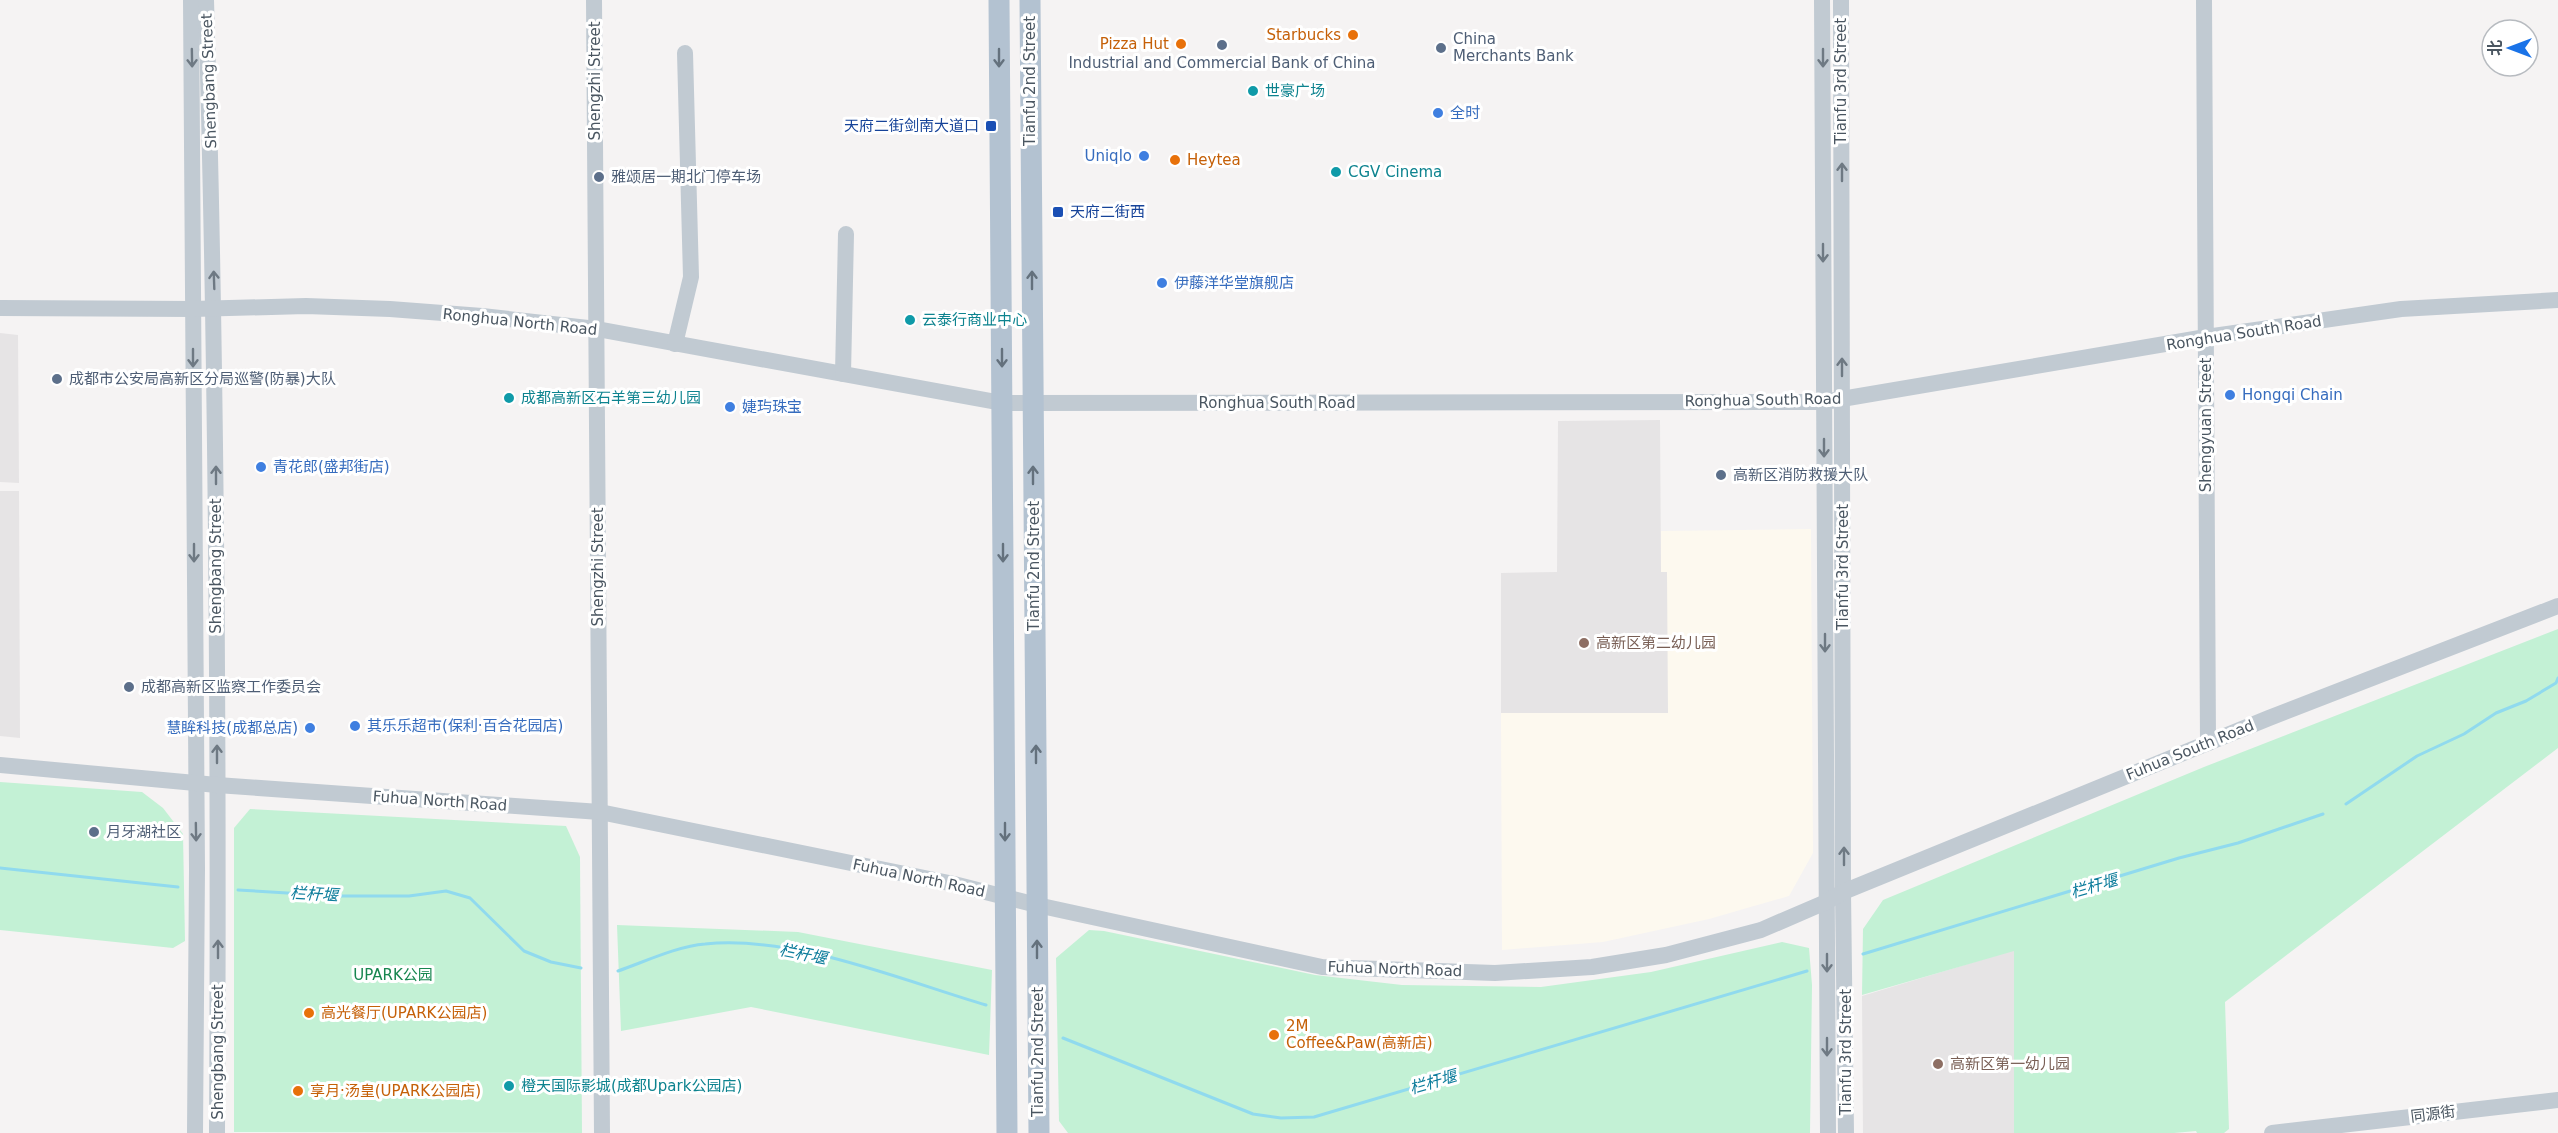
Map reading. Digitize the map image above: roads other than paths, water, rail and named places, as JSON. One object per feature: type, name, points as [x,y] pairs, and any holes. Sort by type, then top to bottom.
[{"type":"main road","name":"Tianfu 2nd Street","points":[[999,0],[1007,1133]]},
{"type":"main road","name":"Tianfu 2nd Street","points":[[1030,0],[1038,1133]]},
{"type":"street","name":"Shengbang Street","points":[[191,0],[195,1133]]},
{"type":"street","name":"Shengbang Street","points":[[206,0],[215,308],[217,1133]]},
{"type":"street","name":"Shengzhi Street","points":[[594,0],[602,1133]]},
{"type":"street","name":"Tianfu 3rd Street","points":[[1822,0],[1828,1133]]},
{"type":"street","name":"Tianfu 3rd Street","points":[[1841,0],[1843,892],[1846,1133]]},
{"type":"street","name":"Shengyuan Street","points":[[2204,0],[2208,743]]},
{"type":"street","points":[[675,344],[692,277],[685,52]]},
{"type":"street","points":[[843,374],[846,234]]},
{"type":"street","name":"Ronghua South Road","points":[[1033,403],[1824,402],[2206,337],[2400,309],[2558,300]]},
{"type":"street","name":"Ronghua North Road","points":[[0,308],[193,309],[306,306],[390,309],[597,329],[1002,403],[1033,403]]},
{"type":"street","name":"Fuhua South Road","points":[[1826,902],[1843,892],[2208,743],[2558,606]]},
{"type":"street","name":"Fuhua North Road","points":[[0,765],[217,785],[600,812],[954,884],[1322,967],[1495,973],[1592,967],[1666,955],[1761,930],[1826,902]]},
{"type":"street","name":"同源街","points":[[2272,1133],[2558,1100]]},
{"type":"waterway","name":"栏杆堰","points":[[2346,804],[2417,756],[2464,734],[2496,713],[2526,701],[2556,683],[2558,678]]},
{"type":"waterway","name":"栏杆堰","points":[[1863,954],[2179,858],[2238,843],[2323,814]]},
{"type":"waterway","name":"栏杆堰","points":[[0,868],[178,887]]},
{"type":"waterway","name":"栏杆堰","points":[[238,890],[337,896],[409,896],[446,891],[470,898],[524,951],[551,962],[581,968]]},
{"type":"waterway","name":"栏杆堰","points":[[618,971],[695,945],[739,943],[775,946],[883,972],[986,1005]]},
{"type":"waterway","name":"栏杆堰","points":[[1063,1038],[1253,1114],[1281,1118],[1314,1117],[1807,971]]},
{"type":"place","name":"Starbucks","points":[[1353,35]]},
{"type":"place","name":"Pizza Hut","points":[[1181,44]]},
{"type":"place","name":"Industrial and Commercial Bank of China","points":[[1222,45]]},
{"type":"place","name":"China Merchants Bank","points":[[1441,48]]},
{"type":"place","name":"世豪广场","points":[[1253,91]]},
{"type":"place","name":"全时","points":[[1438,113]]},
{"type":"place","name":"天府二街剑南大道口","points":[[991,126]]},
{"type":"place","name":"Uniqlo","points":[[1144,156]]},
{"type":"place","name":"Heytea","points":[[1175,160]]},
{"type":"place","name":"CGV Cinema","points":[[1336,172]]},
{"type":"place","name":"雅颂居一期北门停车场","points":[[599,177]]},
{"type":"place","name":"天府二街西","points":[[1058,212]]},
{"type":"place","name":"伊藤洋华堂旗舰店","points":[[1162,283]]},
{"type":"place","name":"云泰行商业中心","points":[[910,320]]},
{"type":"place","name":"成都市公安局高新区分局巡警(防暴)大队","points":[[57,379]]},
{"type":"place","name":"Hongqi Chain","points":[[2230,395]]},
{"type":"place","name":"成都高新区石羊第三幼儿园","points":[[509,398]]},
{"type":"place","name":"婕玙珠宝","points":[[730,407]]},
{"type":"place","name":"青花郎(盛邦街店)","points":[[261,467]]},
{"type":"place","name":"高新区消防救援大队","points":[[1721,475]]},
{"type":"place","name":"高新区第二幼儿园","points":[[1584,643]]},
{"type":"place","name":"成都高新区监察工作委员会","points":[[129,687]]},
{"type":"place","name":"其乐乐超市(保利·百合花园店)","points":[[355,726]]},
{"type":"place","name":"慧眸科技(成都总店)","points":[[310,728]]},
{"type":"place","name":"月牙湖社区","points":[[94,832]]},
{"type":"place","name":"高光餐厅(UPARK公园店)","points":[[309,1013]]},
{"type":"place","name":"2M Coffee&Paw(高新店)","points":[[1274,1035]]},
{"type":"place","name":"高新区第一幼儿园","points":[[1938,1064]]},
{"type":"place","name":"橙天国际影城(成都Upark公园店)","points":[[509,1086]]},
{"type":"place","name":"享月·汤皇(UPARK公园店)","points":[[298,1091]]},
{"type":"park label","name":"UPARK公园","points":[[393,975]]}]
